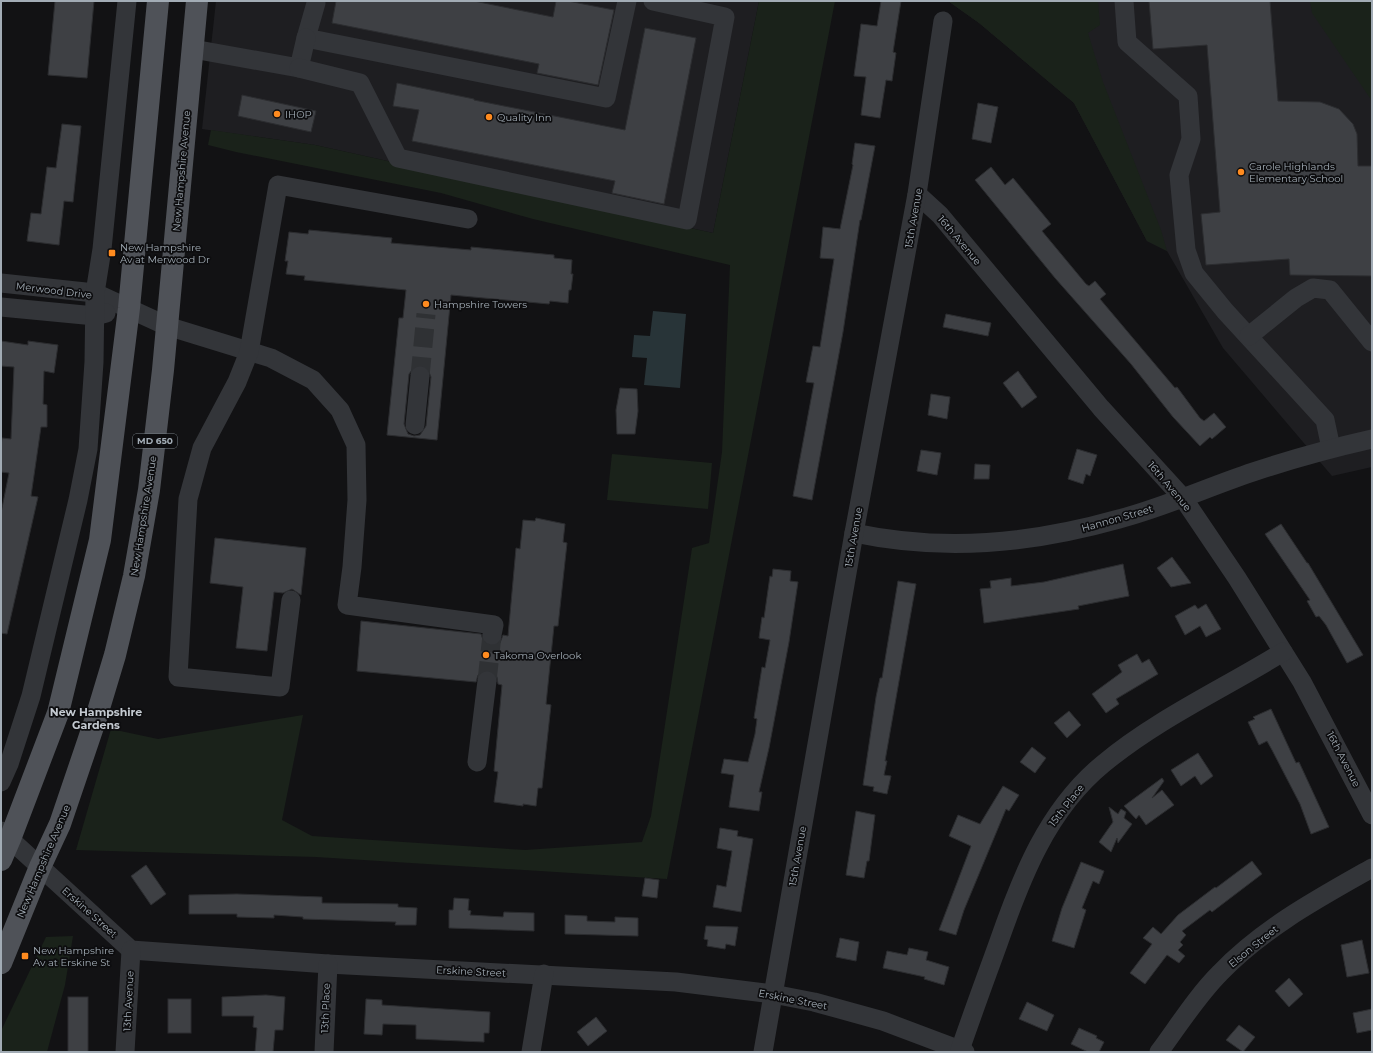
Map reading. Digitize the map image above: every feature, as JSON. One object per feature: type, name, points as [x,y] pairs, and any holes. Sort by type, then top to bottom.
[{"type":"main road","points":[[1,860],[6,835],[58,713],[100,540],[129,308],[158,1]]},
{"type":"main road","name":"New Hampshire Avenue","points":[[1,963],[40,867],[60,824],[96,718],[115,655],[134,576],[149,490],[167,326],[197,1]]},
{"type":"street","points":[[1,782],[9,764],[31,696],[78,500],[88,448],[94,362],[95,293],[102,249],[127,1]]},
{"type":"street","points":[[306,38],[606,98],[627,1]]},
{"type":"street","points":[[193,49],[299,68],[360,83],[398,158],[687,220],[725,17],[653,1]]},
{"type":"street","points":[[1124,1],[1126,42],[1188,96],[1191,139],[1179,175],[1186,250],[1194,273],[1225,311],[1325,420],[1332,448]]},
{"type":"street","points":[[299,68],[316,3]]},
{"type":"street","name":"15th Avenue","points":[[763,1052],[854,532],[917,194],[943,21]]},
{"type":"street","points":[[291,600],[280,687],[178,677],[188,499],[202,448],[237,382],[249,352],[278,185],[468,219]]},
{"type":"street","name":"16th Avenue","points":[[917,194],[940,215],[1101,408],[1183,498],[1237,578],[1318,710],[1372,815]]},
{"type":"street","name":"Merwood Drive","points":[[1,284],[95,293],[167,326],[271,358],[313,380],[340,410],[356,445],[357,500],[352,567],[346,605],[494,625],[492,634]]},
{"type":"street","points":[[1249,336],[1296,298],[1313,288],[1330,290],[1372,342]]},
{"type":"street","points":[[1,307],[94,316],[129,308]]},
{"type":"street","points":[[415,425],[420,376]]},
{"type":"street","name":"Hannon Street","points":[[854,532],[888,540],[913,543],[955,544],[1009,541],[1032,538],[1121,519],[1254,472],[1332,448],[1372,440]]},
{"type":"street","name":"15th Place","points":[[962,1051],[1013,902],[1029,862],[1047,829],[1064,805],[1102,764],[1130,744],[1283,652]]},
{"type":"street","points":[[477,762],[487,681]]},
{"type":"street","name":"Erskine Street","points":[[6,835],[131,950],[328,964],[676,982],[773,994],[883,1021],[962,1051]]},
{"type":"street","name":"Elson Street","points":[[1159,1052],[1188,1012],[1220,973],[1236,958],[1302,908],[1372,868]]},
{"type":"street","name":"13th Avenue","points":[[125,1052],[131,950]]},
{"type":"street","name":"13th Place","points":[[324,1052],[328,964]]},
{"type":"street","points":[[531,1052],[544,974]]},
{"type":"shaded area","points":[[216,1],[759,1],[713,233],[315,145],[202,129]]},
{"type":"shaded area","points":[[759,1],[835,1],[667,879],[316,857],[76,850],[111,729],[158,739],[303,715],[282,820],[312,836],[525,850],[642,842],[651,816],[692,548],[709,543],[722,452],[730,265],[533,219],[441,193],[236,152],[208,145],[211,130],[315,145],[713,233]]},
{"type":"shaded area","name":"Carole Highlands Elementary School","points":[[948,1],[1316,1],[1372,95],[1372,467],[1332,476],[1223,348],[1167,251],[1147,241],[1074,103],[979,23]]},
{"type":"shaded area","points":[[948,1],[1098,1],[1100,25],[1088,33],[1103,82],[1161,230],[1167,251],[1147,241],[1074,103],[979,23]]},
{"type":"shaded area","points":[[1310,1],[1372,1],[1372,101],[1312,13]]},
{"type":"shaded area","points":[[653,311],[686,314],[680,388],[644,385],[647,358],[632,357],[634,335],[650,336]]},
{"type":"shaded area","points":[[612,454],[712,463],[708,509],[607,500]]},
{"type":"shaded area","points":[[73,936],[65,985],[47,1052],[1,1052],[1,1031],[46,937]]},
{"type":"building","points":[[55,1],[94,1],[87,78],[48,75]]},
{"type":"building","points":[[336,1],[474,1],[553,17],[556,1],[568,1],[614,10],[598,85],[537,73],[539,64],[332,23]]},
{"type":"building","points":[[881,1],[901,1],[893,52],[896,53],[892,81],[886,80],[880,118],[861,115],[866,77],[854,76],[861,24],[877,26]]},
{"type":"building","points":[[1149,1],[1270,1],[1278,101],[1320,102],[1339,109],[1353,124],[1357,134],[1358,166],[1372,166],[1372,276],[1290,275],[1289,259],[1206,265],[1201,214],[1220,212],[1207,45],[1153,49]]},
{"type":"building","name":"Quality Inn","points":[[645,28],[696,38],[664,204],[612,193],[615,181],[412,141],[419,110],[393,106],[397,83],[625,130]]},
{"type":"building","name":"IHOP","points":[[242,95],[316,111],[311,132],[238,116]]},
{"type":"building","points":[[978,103],[998,107],[991,143],[972,139]]},
{"type":"building","points":[[62,124],[81,126],[73,202],[64,201],[59,245],[27,241],[31,213],[41,214],[47,167],[56,168]]},
{"type":"building","points":[[855,143],[875,146],[860,220],[843,332],[812,500],[793,496],[814,383],[806,382],[813,346],[820,347],[834,259],[820,258],[823,227],[840,229],[853,165]]},
{"type":"building","points":[[991,167],[1005,185],[1013,178],[1051,224],[1042,231],[1086,284],[1089,286],[1095,281],[1106,294],[1100,299],[1175,388],[1177,387],[1200,418],[1204,421],[1214,413],[1226,427],[1212,439],[1210,437],[1200,446],[1173,417],[1131,364],[1055,278],[975,180]]},
{"type":"building","name":"Hampshire Towers","points":[[309,230],[392,238],[391,243],[471,250],[471,247],[554,255],[554,258],[572,260],[571,274],[573,274],[571,290],[569,290],[568,303],[550,301],[549,304],[451,295],[437,440],[387,435],[399,318],[403,318],[406,290],[304,280],[305,276],[286,274],[288,261],[285,261],[289,232],[308,234]],"holes":[[[421,365],[427,367],[431,377],[426,426],[420,435],[414,436],[408,434],[404,424],[409,374],[415,366]]]},
{"type":"building","points":[[946,314],[991,323],[988,336],[943,327]]},
{"type":"building","points":[[1,341],[28,345],[28,341],[58,345],[54,373],[44,371],[43,404],[47,405],[47,427],[41,427],[31,496],[38,497],[7,634],[1,633],[1,513],[9,473],[1,472],[1,446],[2,438],[11,439],[14,367],[1,366]]},
{"type":"building","points":[[1018,371],[1037,397],[1022,408],[1003,383]]},
{"type":"building","points":[[620,388],[637,389],[638,411],[635,434],[617,434],[616,410]]},
{"type":"building","points":[[931,394],[950,397],[947,419],[928,415]]},
{"type":"building","points":[[1077,449],[1097,455],[1090,476],[1086,474],[1083,484],[1068,479]]},
{"type":"building","points":[[921,450],[941,453],[937,475],[917,471]]},
{"type":"building","points":[[975,464],[990,465],[989,479],[974,479]]},
{"type":"building","name":"Takoma Overlook","points":[[536,518],[565,524],[563,542],[567,543],[558,626],[554,626],[546,704],[551,705],[542,788],[538,788],[536,806],[523,804],[523,806],[494,802],[498,772],[494,771],[502,685],[498,684],[497,677],[494,672],[489,670],[482,671],[478,675],[476,682],[357,671],[361,621],[481,634],[484,643],[489,646],[495,646],[500,643],[503,635],[508,636],[516,548],[520,549],[523,520],[535,521]]},
{"type":"building","points":[[1281,524],[1308,563],[1363,655],[1347,663],[1326,625],[1319,616],[1316,617],[1307,601],[1310,600],[1265,534]]},
{"type":"building","points":[[215,538],[306,548],[301,595],[292,589],[283,593],[274,592],[267,651],[236,648],[243,587],[210,583]]},
{"type":"building","points":[[1172,557],[1191,583],[1171,587],[1157,568]]},
{"type":"building","points":[[1123,564],[1129,596],[1078,606],[1079,609],[984,623],[980,589],[991,588],[990,581],[1011,578],[1011,586],[1044,582]]},
{"type":"building","points":[[773,569],[791,571],[790,581],[798,582],[789,642],[759,792],[762,792],[759,811],[729,807],[734,775],[721,773],[724,759],[748,762],[755,734],[757,719],[754,718],[762,667],[765,668],[770,640],[759,638],[762,617],[764,618],[770,576],[772,577]]},
{"type":"building","points":[[898,581],[916,584],[885,761],[887,761],[884,775],[891,776],[887,794],[873,791],[874,787],[863,785],[876,697],[880,678],[882,678]]},
{"type":"building","points":[[1206,604],[1221,629],[1206,637],[1200,626],[1185,635],[1175,616],[1195,605],[1198,609]]},
{"type":"building","points":[[1137,654],[1142,663],[1149,659],[1158,674],[1116,699],[1119,704],[1106,713],[1092,694],[1122,672],[1118,665]]},
{"type":"building","points":[[1271,709],[1296,763],[1299,762],[1329,827],[1311,834],[1300,804],[1267,741],[1259,745],[1248,722],[1255,719],[1253,717]]},
{"type":"building","points":[[1069,711],[1081,725],[1067,738],[1054,723]]},
{"type":"building","points":[[1032,747],[1046,758],[1035,773],[1020,762]]},
{"type":"building","points":[[1198,753],[1213,776],[1201,785],[1195,776],[1181,786],[1171,770]]},
{"type":"building","points":[[1162,778],[1164,781],[1152,798],[1162,790],[1174,805],[1146,825],[1139,815],[1136,819],[1124,806]]},
{"type":"building","points":[[1003,786],[1019,795],[1009,811],[1006,809],[964,910],[956,935],[939,930],[971,846],[949,836],[958,815],[980,824]]},
{"type":"building","points":[[1109,807],[1118,814],[1121,809],[1126,812],[1124,818],[1132,824],[1118,843],[1117,838],[1111,852],[1099,842],[1113,822]]},
{"type":"building","points":[[856,811],[875,815],[869,861],[867,861],[864,878],[846,875]]},
{"type":"building","points":[[720,828],[738,831],[737,836],[753,839],[741,912],[713,907],[717,885],[726,887],[732,851],[717,848]]},
{"type":"building","points":[[1252,861],[1262,874],[1212,912],[1210,910],[1182,931],[1186,935],[1180,942],[1183,945],[1178,950],[1185,956],[1179,963],[1167,955],[1145,984],[1130,973],[1152,944],[1143,938],[1153,927],[1161,934],[1178,915]]},
{"type":"building","points":[[1081,862],[1104,871],[1099,884],[1093,881],[1082,908],[1086,910],[1074,948],[1052,941],[1062,908]]},
{"type":"building","points":[[146,865],[166,894],[151,905],[131,876]]},
{"type":"building","points":[[645,878],[659,880],[657,898],[642,896]]},
{"type":"building","points":[[237,894],[322,897],[322,903],[398,904],[398,907],[417,908],[416,925],[395,925],[396,922],[303,919],[303,917],[274,915],[274,918],[237,917],[237,914],[189,914],[189,895]]},
{"type":"building","points":[[454,898],[469,899],[468,910],[471,911],[470,915],[503,917],[504,912],[534,913],[534,931],[449,928],[449,910],[453,910]]},
{"type":"building","points":[[565,915],[587,916],[587,921],[615,922],[615,917],[638,918],[638,936],[565,934]]},
{"type":"building","points":[[706,926],[738,927],[735,946],[726,944],[725,949],[707,946],[708,940],[704,939]]},
{"type":"building","points":[[840,938],[859,942],[856,961],[836,957]]},
{"type":"building","points":[[1362,940],[1369,973],[1347,977],[1341,945]]},
{"type":"building","points":[[909,948],[928,952],[926,960],[949,967],[944,985],[924,979],[925,977],[883,968],[887,951],[907,955]]},
{"type":"building","points":[[1289,978],[1303,994],[1289,1007],[1275,991]]},
{"type":"building","points":[[266,995],[285,997],[283,1030],[275,1030],[273,1052],[255,1052],[257,1028],[253,1027],[254,1016],[222,1016],[222,997]]},
{"type":"building","points":[[68,997],[88,997],[88,1052],[68,1052]]},
{"type":"building","points":[[168,999],[191,999],[191,1033],[168,1033]]},
{"type":"building","points":[[366,999],[382,1000],[382,1005],[490,1012],[489,1033],[484,1033],[484,1042],[416,1039],[416,1025],[383,1024],[382,1035],[364,1034]]},
{"type":"building","points":[[1027,1002],[1054,1015],[1047,1031],[1019,1019]]},
{"type":"building","points":[[1372,1009],[1372,1030],[1357,1033],[1353,1013]]},
{"type":"building","points":[[596,1017],[607,1031],[588,1046],[577,1032]]},
{"type":"building","points":[[1239,1025],[1255,1037],[1243,1052],[1226,1040]]},
{"type":"building","points":[[1079,1028],[1097,1036],[1096,1038],[1104,1042],[1099,1052],[1088,1052],[1071,1044]]},
{"type":"tunnel","points":[[420,376],[426,314]]},
{"type":"tunnel","points":[[487,681],[492,635]]},
{"type":"place","name":"IHOP","points":[[277,114]]},
{"type":"place","name":"Quality Inn","points":[[489,117]]},
{"type":"place","name":"Carole Highlands Elementary School","points":[[1241,172]]},
{"type":"place","name":"New Hampshire Av at Merwood Dr","points":[[112,253]]},
{"type":"place","name":"Hampshire Towers","points":[[426,304]]},
{"type":"place","name":"Takoma Overlook","points":[[486,655]]},
{"type":"place","name":"New Hampshire Av at Erskine St","points":[[25,956]]},
{"type":"district","name":"New Hampshire Gardens","points":[[96,718]]}]
